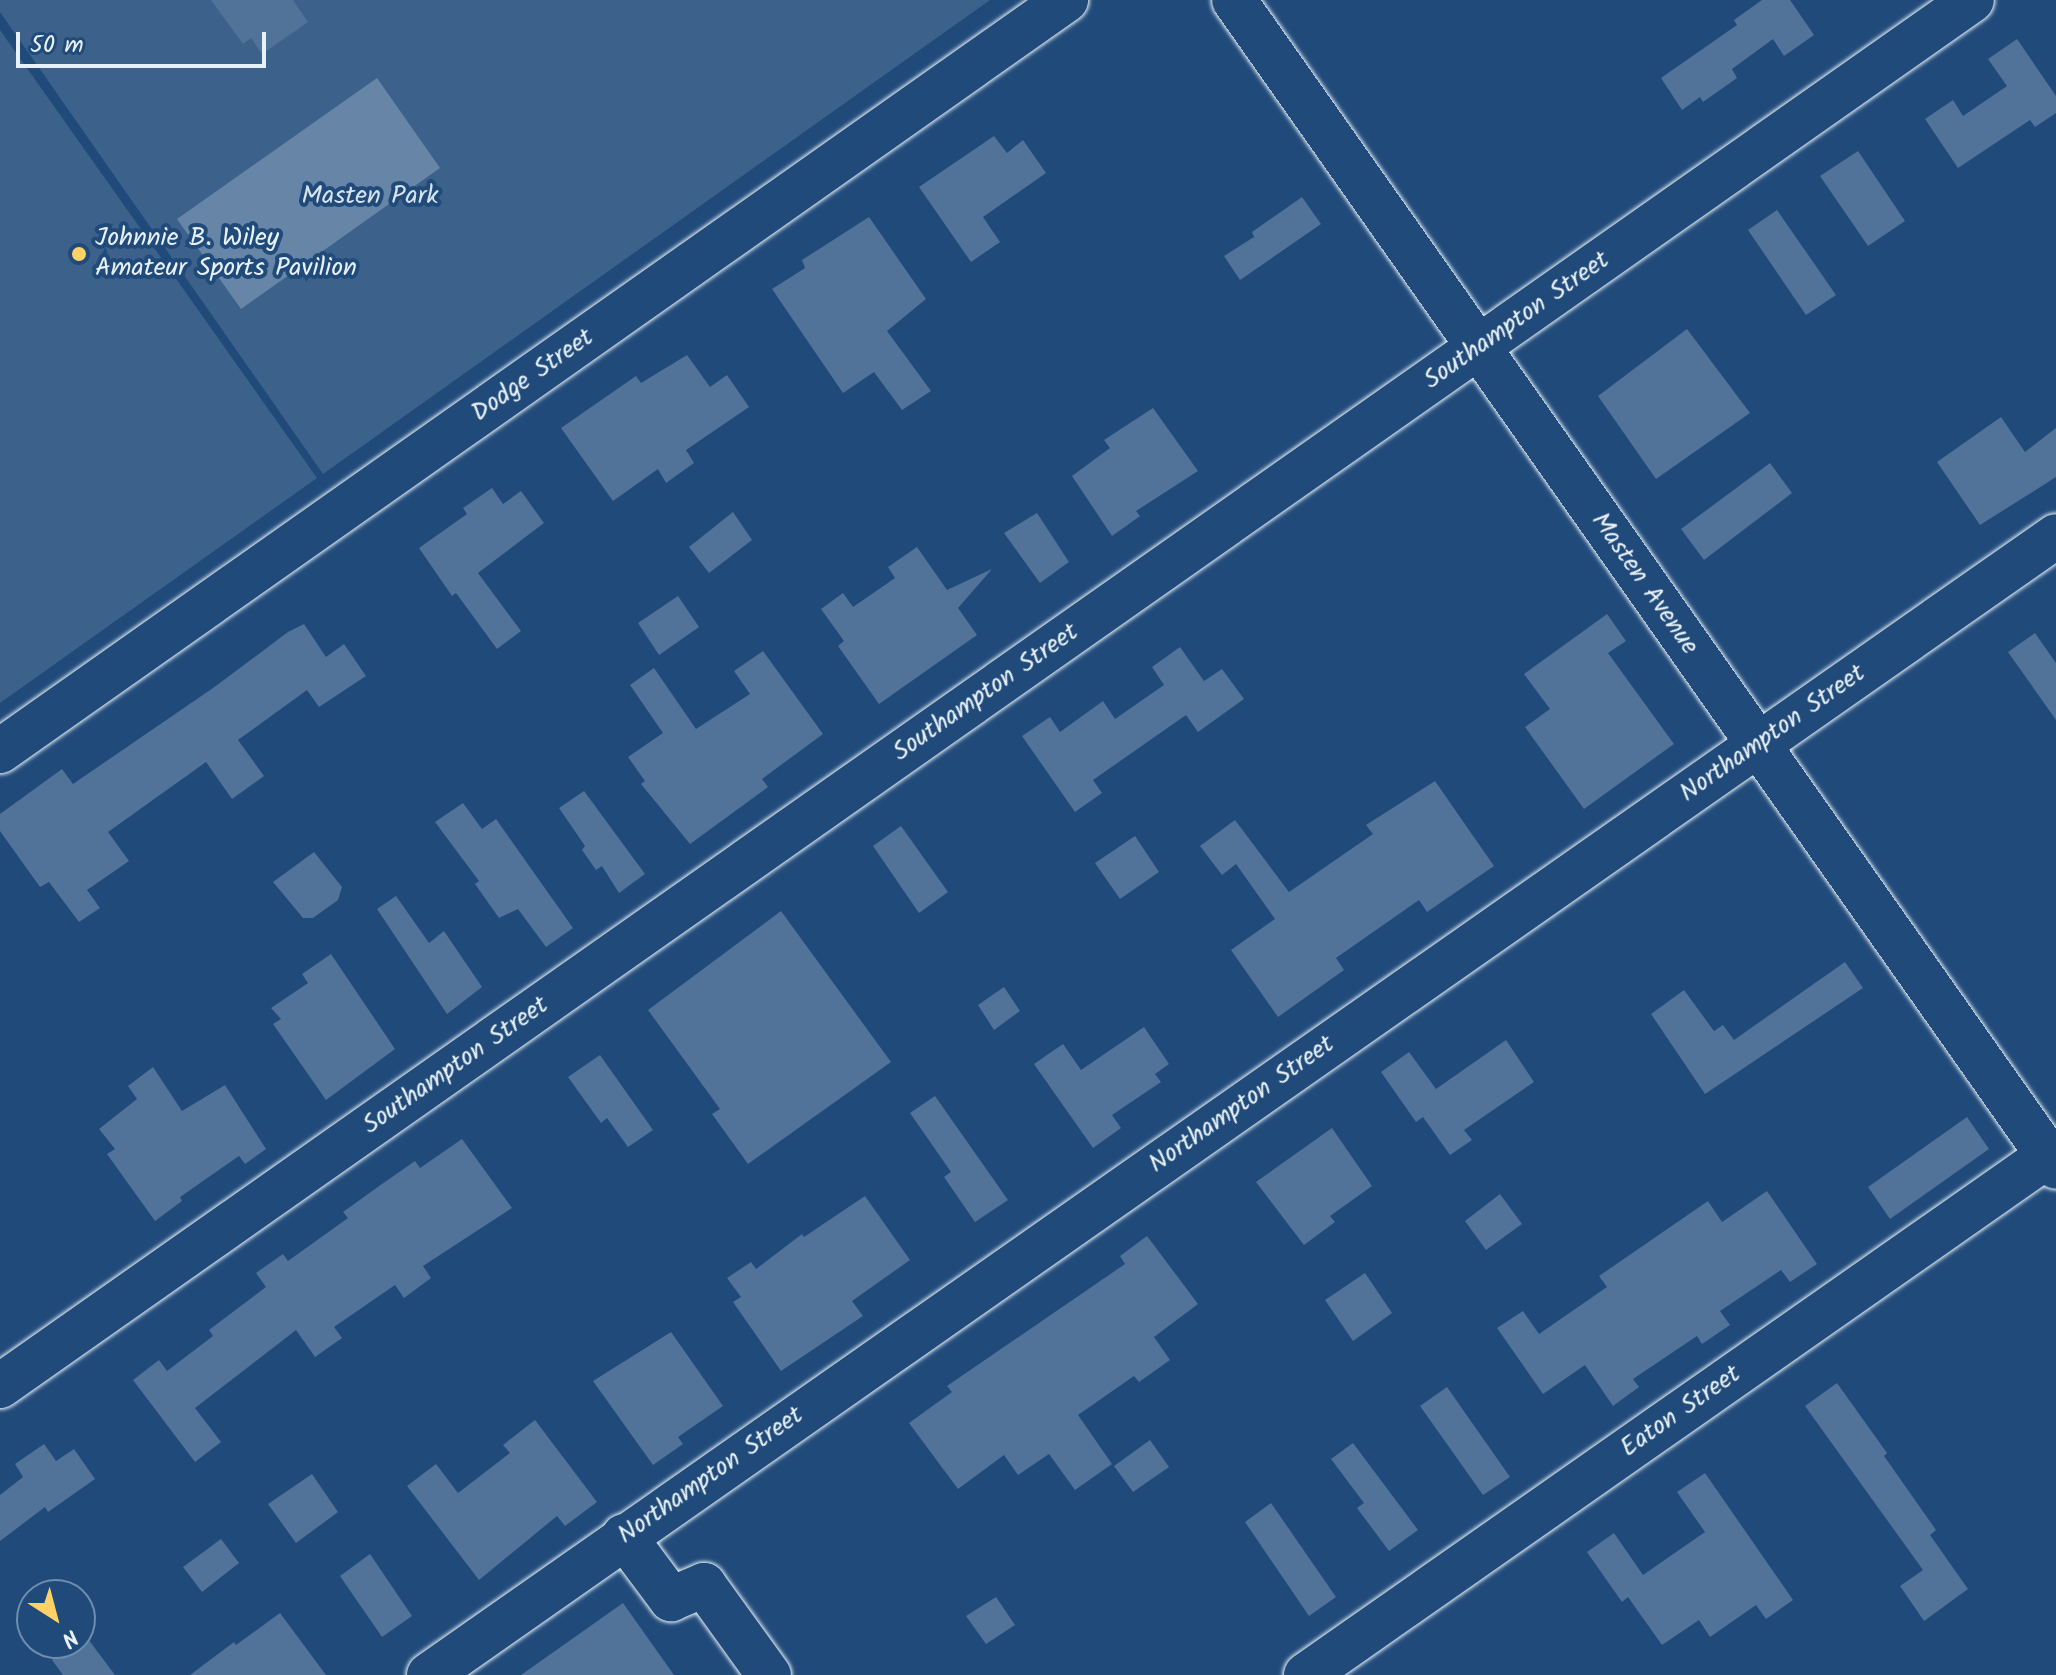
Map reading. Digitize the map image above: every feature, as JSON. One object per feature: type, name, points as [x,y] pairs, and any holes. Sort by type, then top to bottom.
[{"type":"street","name":"Dodge Street","points":[[0,751],[1066,0]]},
{"type":"street","name":"Masten Avenue","points":[[1234,0],[1477,349],[2053,1158]]},
{"type":"street","name":"Southampton Street","points":[[0,1386],[1972,0]]},
{"type":"street","name":"Northampton Street","points":[[429,1675],[2056,536]]},
{"type":"street","name":"Eaton Street","points":[[1306,1675],[2053,1158]]},
{"type":"street","points":[[624,1536],[671,1599],[704,1585],[769,1675]]},
{"type":"green space","name":"Masten Park","points":[[0,0],[990,0],[323,474],[0,12]]},
{"type":"green space","name":"Johnnie B. Wiley Amateur Sports Pavilion","points":[[0,30],[317,478],[0,703]]},
{"type":"shaded area","points":[[377,78],[440,168],[241,309],[177,219]]},
{"type":"building","points":[[211,0],[293,0],[308,22],[262,54],[251,38],[243,44]]},
{"type":"building","points":[[1762,0],[1790,0],[1814,35],[1784,56],[1773,39],[1732,69],[1737,78],[1703,102],[1700,97],[1682,110],[1661,78],[1737,25],[1734,20]]},
{"type":"building","points":[[2017,39],[2056,96],[2056,113],[2035,127],[2030,120],[1958,168],[1925,119],[1953,100],[1963,116],[2007,86],[1988,59]]},
{"type":"building","points":[[994,136],[1007,153],[1023,140],[1046,173],[983,217],[1000,242],[971,262],[919,187]]},
{"type":"building","points":[[1858,151],[1905,221],[1868,246],[1820,176]]},
{"type":"building","points":[[1302,197],[1321,224],[1240,280],[1224,256],[1254,237],[1252,232]]},
{"type":"building","points":[[1777,210],[1836,295],[1806,315],[1748,230]]},
{"type":"building","points":[[869,217],[926,299],[887,331],[931,391],[902,410],[874,372],[843,393],[772,289],[805,268],[802,260]]},
{"type":"building","points":[[1687,329],[1750,413],[1656,479],[1598,396]]},
{"type":"building","points":[[687,355],[710,387],[727,375],[749,407],[686,450],[694,463],[666,483],[658,469],[613,501],[561,428],[636,376],[641,383]]},
{"type":"building","points":[[1153,408],[1198,471],[1136,511],[1140,516],[1112,536],[1072,476],[1110,448],[1104,440]]},
{"type":"building","points":[[2001,417],[2025,452],[2056,428],[2056,477],[1980,525],[1937,462]]},
{"type":"building","points":[[1770,463],[1792,493],[1704,560],[1681,529]]},
{"type":"building","points":[[492,488],[503,504],[521,491],[544,523],[478,573],[521,631],[497,649],[456,593],[452,596],[419,548],[467,514],[463,508]]},
{"type":"building","points":[[733,512],[752,540],[709,573],[689,547]]},
{"type":"building","points":[[1037,513],[1069,562],[1040,583],[1004,533]]},
{"type":"building","points":[[917,547],[947,590],[992,569],[958,608],[977,635],[879,704],[838,646],[844,641],[821,609],[843,593],[853,607],[895,578],[888,567]]},
{"type":"building","points":[[678,596],[699,627],[659,655],[638,623]]},
{"type":"building","points":[[1607,614],[1626,641],[1608,653],[1674,744],[1584,809],[1525,727],[1550,709],[1524,674]]},
{"type":"building","points":[[304,624],[326,657],[344,644],[366,676],[319,707],[307,690],[238,740],[264,776],[232,799],[206,762],[108,832],[129,861],[87,890],[100,908],[79,922],[49,882],[40,887],[0,831],[0,814],[62,769],[73,784],[213,688],[288,632]]},
{"type":"building","points":[[2035,633],[2056,663],[2056,720],[2008,652]]},
{"type":"building","points":[[1180,647],[1204,681],[1222,669],[1244,699],[1198,732],[1186,715],[1093,780],[1102,793],[1075,812],[1022,736],[1050,717],[1060,732],[1103,701],[1115,719],[1164,685],[1152,667]]},
{"type":"building","points":[[763,651],[823,734],[762,779],[768,787],[690,844],[641,784],[645,781],[628,757],[663,733],[630,685],[654,668],[696,729],[750,694],[734,671]]},
{"type":"building","points":[[1435,781],[1494,866],[1427,912],[1419,900],[1336,958],[1344,970],[1278,1017],[1231,950],[1275,919],[1236,864],[1222,875],[1200,846],[1235,820],[1289,892],[1373,834],[1366,825]]},
{"type":"building","points":[[584,791],[645,874],[619,893],[602,866],[596,870],[582,850],[585,846],[559,808]]},
{"type":"building","points":[[463,803],[482,829],[496,819],[573,928],[546,947],[518,909],[499,918],[475,884],[479,881],[435,822]]},
{"type":"building","points":[[901,826],[948,892],[919,913],[873,846]]},
{"type":"building","points":[[1135,836],[1159,872],[1120,899],[1095,863]]},
{"type":"building","points":[[314,852],[342,887],[338,900],[313,918],[303,918],[273,882]]},
{"type":"building","points":[[396,896],[429,943],[444,931],[482,987],[447,1014],[377,909]]},
{"type":"building","points":[[781,911],[891,1062],[748,1164],[712,1114],[720,1109],[648,1010]]},
{"type":"building","points":[[331,954],[395,1049],[326,1100],[273,1024],[281,1019],[271,1008],[308,983],[302,974]]},
{"type":"building","points":[[1845,962],[1863,988],[1705,1094],[1651,1014],[1684,990],[1714,1031],[1723,1025],[1734,1040]]},
{"type":"building","points":[[1004,987],[1020,1011],[994,1030],[978,1005]]},
{"type":"building","points":[[1144,1027],[1169,1064],[1155,1074],[1161,1082],[1112,1115],[1121,1128],[1093,1148],[1034,1064],[1063,1044],[1081,1070]]},
{"type":"building","points":[[1506,1040],[1534,1082],[1464,1130],[1472,1140],[1450,1155],[1423,1117],[1416,1122],[1381,1072],[1409,1052],[1436,1089]]},
{"type":"building","points":[[600,1055],[653,1130],[628,1147],[607,1118],[601,1123],[568,1077]]},
{"type":"building","points":[[153,1067],[182,1111],[225,1085],[266,1149],[245,1164],[239,1156],[180,1197],[182,1201],[155,1221],[107,1154],[115,1149],[99,1129],[137,1099],[128,1086]]},
{"type":"building","points":[[935,1096],[1008,1200],[975,1222],[944,1177],[951,1172],[910,1113]]},
{"type":"building","points":[[1967,1117],[1989,1149],[1890,1219],[1868,1187]]},
{"type":"building","points":[[1332,1128],[1372,1186],[1330,1216],[1335,1222],[1304,1245],[1256,1182]]},
{"type":"building","points":[[462,1139],[512,1208],[423,1266],[431,1278],[404,1298],[395,1285],[334,1327],[342,1338],[315,1357],[296,1330],[195,1408],[221,1442],[195,1462],[133,1380],[159,1360],[167,1371],[213,1336],[209,1330],[266,1287],[256,1273],[283,1254],[288,1261],[348,1218],[343,1212],[382,1184],[415,1161],[420,1168]]},
{"type":"building","points":[[1767,1191],[1817,1264],[1790,1282],[1781,1270],[1720,1311],[1730,1325],[1702,1344],[1697,1336],[1633,1379],[1639,1387],[1613,1406],[1585,1365],[1543,1394],[1497,1328],[1523,1311],[1539,1334],[1607,1287],[1599,1276],[1708,1201],[1722,1222]]},
{"type":"building","points":[[1500,1194],[1522,1224],[1486,1250],[1465,1221]]},
{"type":"building","points":[[865,1196],[910,1260],[852,1301],[863,1316],[781,1371],[733,1302],[741,1297],[727,1278],[751,1262],[756,1269],[802,1234],[804,1237]]},
{"type":"building","points":[[1147,1236],[1198,1304],[1154,1337],[1170,1360],[1139,1382],[1134,1376],[1078,1415],[1112,1464],[1075,1490],[1049,1454],[1018,1475],[1004,1455],[958,1489],[909,1423],[952,1392],[947,1386],[1125,1264],[1120,1256]]},
{"type":"building","points":[[1365,1273],[1392,1313],[1353,1341],[1325,1300]]},
{"type":"building","points":[[671,1332],[723,1406],[678,1437],[683,1444],[653,1465],[593,1381]]},
{"type":"building","points":[[1837,1383],[1936,1530],[1930,1535],[1968,1589],[1924,1621],[1900,1586],[1923,1570],[1805,1406]]},
{"type":"building","points":[[1447,1387],[1510,1477],[1483,1495],[1420,1406]]},
{"type":"building","points":[[535,1420],[597,1502],[565,1526],[557,1516],[479,1580],[407,1486],[436,1464],[458,1493],[510,1453],[503,1445]]},
{"type":"building","points":[[1150,1440],[1169,1467],[1133,1492],[1114,1466]]},
{"type":"building","points":[[1353,1443],[1418,1530],[1389,1551],[1357,1508],[1364,1503],[1331,1459]]},
{"type":"building","points":[[44,1444],[56,1461],[74,1449],[95,1479],[48,1512],[45,1507],[0,1541],[0,1495],[23,1477],[15,1464]]},
{"type":"building","points":[[1705,1473],[1793,1600],[1766,1619],[1756,1605],[1710,1637],[1699,1620],[1662,1645],[1628,1597],[1622,1602],[1587,1552],[1614,1533],[1643,1575],[1705,1532],[1677,1492]]},
{"type":"building","points":[[312,1474],[338,1512],[296,1543],[268,1504]]},
{"type":"building","points":[[1271,1503],[1336,1597],[1309,1616],[1245,1522]]},
{"type":"building","points":[[221,1539],[239,1563],[202,1592],[183,1567]]},
{"type":"building","points":[[370,1554],[412,1616],[382,1637],[340,1576]]},
{"type":"building","points":[[996,1597],[1015,1625],[986,1644],[966,1616]]},
{"type":"building","points":[[623,1603],[674,1675],[521,1675]]},
{"type":"building","points":[[280,1613],[326,1675],[190,1675],[234,1642],[236,1645]]},
{"type":"building","points":[[96,1650],[115,1675],[63,1675],[52,1660],[96,1659]]},
{"type":"place","name":"Johnnie B. Wiley Amateur Sports Pavilion","points":[[79,254]]}]
